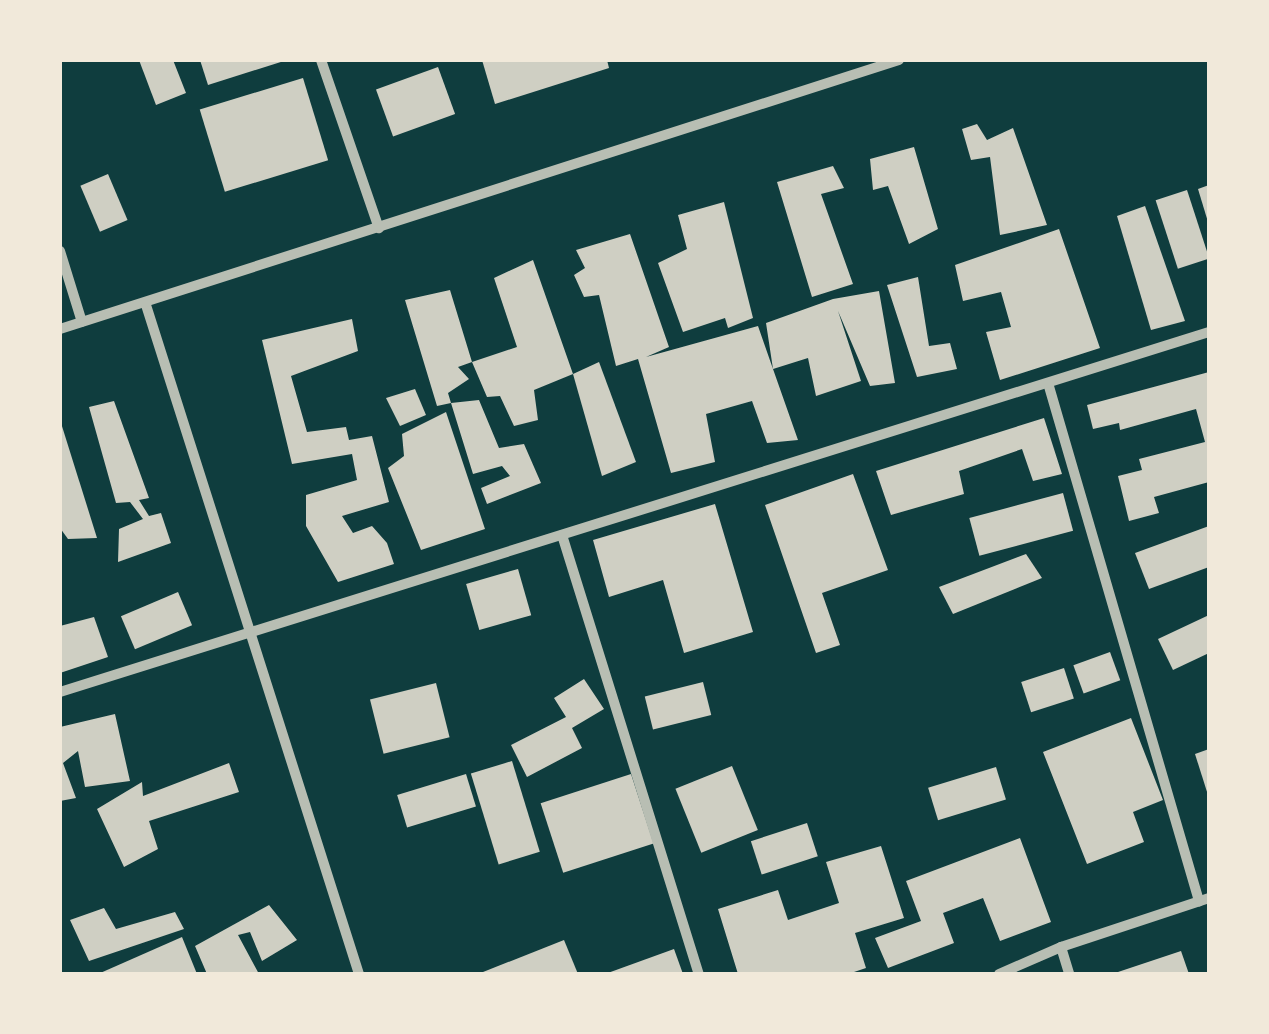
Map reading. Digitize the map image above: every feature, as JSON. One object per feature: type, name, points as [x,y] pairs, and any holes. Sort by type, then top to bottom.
[{"type":"street","points":[[322,60],[379,228]]},
{"type":"street","points":[[60,329],[898,60]]},
{"type":"street","points":[[60,251],[82,322]]},
{"type":"street","points":[[146,304],[359,974]]},
{"type":"street","points":[[60,692],[1209,332]]},
{"type":"street","points":[[999,974],[1061,947],[1204,900],[1048,383]]},
{"type":"street","points":[[562,536],[699,974]]},
{"type":"street","points":[[1061,947],[1070,974]]},
{"type":"building","points":[[139,60],[173,60],[186,93],[156,105]]},
{"type":"building","points":[[200,60],[284,60],[284,61],[208,85]]},
{"type":"building","points":[[482,60],[607,60],[609,68],[495,104]]},
{"type":"building","points":[[438,67],[455,114],[393,137],[376,90]]},
{"type":"building","points":[[303,78],[328,160],[225,192],[200,110]]},
{"type":"building","points":[[977,124],[987,140],[1013,128],[1047,225],[1000,235],[990,157],[971,160],[962,129]]},
{"type":"building","points":[[914,147],[938,229],[909,244],[888,186],[873,190],[870,159]]},
{"type":"building","points":[[833,166],[844,188],[821,194],[853,284],[812,297],[777,182]]},
{"type":"building","points":[[108,174],[128,220],[100,232],[80,186]]},
{"type":"building","points":[[1209,185],[1209,221],[1208,222],[1198,189]]},
{"type":"building","points":[[1187,190],[1209,259],[1178,269],[1156,200]]},
{"type":"building","points":[[724,202],[753,318],[728,328],[725,318],[683,332],[658,263],[687,249],[678,215]]},
{"type":"building","points":[[1145,206],[1185,321],[1151,330],[1117,216]]},
{"type":"building","points":[[1059,229],[1100,348],[1000,380],[986,332],[1011,327],[1001,292],[963,301],[955,265]]},
{"type":"building","points":[[630,234],[669,347],[646,357],[758,326],[798,440],[767,443],[752,401],[706,414],[715,462],[671,473],[638,359],[616,366],[599,295],[584,297],[574,275],[585,268],[576,250]]},
{"type":"building","points":[[533,260],[573,374],[534,390],[538,420],[514,426],[500,396],[487,397],[472,362],[517,347],[494,278]]},
{"type":"building","points":[[918,277],[929,346],[950,343],[957,369],[917,377],[887,285]]},
{"type":"building","points":[[450,290],[472,362],[458,367],[469,379],[448,393],[451,403],[437,406],[405,300]]},
{"type":"building","points":[[879,291],[895,383],[870,386],[838,311],[861,381],[816,396],[808,358],[773,369],[766,323],[833,299]]},
{"type":"building","points":[[352,319],[358,351],[291,376],[307,432],[346,427],[349,440],[372,436],[389,502],[342,516],[353,533],[372,526],[387,543],[394,564],[338,582],[306,526],[306,495],[357,480],[352,454],[292,464],[262,340]]},
{"type":"building","points":[[599,362],[636,462],[602,476],[573,374]]},
{"type":"building","points":[[1209,372],[1209,482],[1154,497],[1159,513],[1129,521],[1118,476],[1142,470],[1139,459],[1205,442],[1196,409],[1120,430],[1119,423],[1093,429],[1087,405]]},
{"type":"building","points":[[415,389],[426,415],[400,426],[386,398]]},
{"type":"building","points":[[479,400],[499,448],[524,444],[541,483],[487,504],[481,488],[510,476],[502,466],[473,474],[451,403]]},
{"type":"building","points":[[114,401],[149,498],[139,500],[149,516],[161,513],[171,543],[118,562],[119,529],[143,519],[130,502],[116,503],[89,407]]},
{"type":"building","points":[[446,412],[485,529],[421,550],[388,468],[404,456],[402,434]]},
{"type":"building","points":[[1044,418],[1062,474],[1033,481],[1022,449],[959,471],[964,494],[891,515],[876,471]]},
{"type":"building","points":[[61,423],[97,538],[68,539],[60,528]]},
{"type":"building","points":[[853,474],[888,570],[822,593],[840,645],[816,653],[765,505]]},
{"type":"building","points":[[1063,493],[1073,531],[979,556],[969,518]]},
{"type":"building","points":[[715,504],[753,632],[684,653],[663,580],[609,597],[593,540]]},
{"type":"building","points":[[1209,526],[1209,567],[1149,589],[1135,553]]},
{"type":"building","points":[[1026,554],[1042,578],[953,614],[939,587]]},
{"type":"building","points":[[518,569],[531,615],[479,630],[466,584]]},
{"type":"building","points":[[178,592],[192,625],[135,649],[121,616]]},
{"type":"building","points":[[1209,615],[1209,653],[1173,670],[1158,639]]},
{"type":"building","points":[[94,617],[108,657],[60,673],[60,626]]},
{"type":"building","points":[[1110,652],[1120,680],[1084,694],[1073,665]]},
{"type":"building","points":[[1064,668],[1074,698],[1031,712],[1021,682]]},
{"type":"building","points":[[584,679],[604,709],[572,728],[582,748],[527,777],[511,745],[566,717],[554,698]]},
{"type":"building","points":[[703,682],[711,715],[653,730],[645,697]]},
{"type":"building","points":[[436,683],[450,737],[384,754],[370,699]]},
{"type":"building","points":[[115,714],[130,781],[85,787],[78,751],[63,763],[76,798],[60,801],[60,727]]},
{"type":"building","points":[[1131,718],[1163,800],[1133,812],[1144,842],[1087,864],[1043,752]]},
{"type":"building","points":[[1209,749],[1209,795],[1208,795],[1195,754]]},
{"type":"building","points":[[512,761],[540,852],[499,864],[471,774]]},
{"type":"building","points":[[229,763],[239,792],[149,821],[158,849],[124,867],[97,809],[142,782],[143,796]]},
{"type":"building","points":[[732,766],[758,830],[701,853],[675,789]]},
{"type":"building","points":[[996,767],[1006,800],[938,820],[928,788]]},
{"type":"building","points":[[466,774],[476,807],[407,828],[397,795]]},
{"type":"building","points":[[631,774],[654,843],[563,873],[541,803]]},
{"type":"building","points":[[807,823],[818,856],[762,875],[751,841]]},
{"type":"building","points":[[1020,838],[1051,922],[1000,941],[983,898],[943,913],[954,943],[888,968],[875,938],[921,921],[906,881]]},
{"type":"building","points":[[881,846],[904,918],[855,933],[866,968],[848,974],[738,974],[718,909],[778,890],[788,920],[839,903],[826,862]]},
{"type":"building","points":[[269,905],[297,940],[262,961],[250,932],[238,935],[259,974],[207,974],[195,946]]},
{"type":"building","points":[[104,908],[116,929],[175,912],[184,929],[89,961],[70,920]]},
{"type":"building","points":[[182,937],[197,974],[98,974]]},
{"type":"building","points":[[564,940],[578,974],[478,974]]},
{"type":"building","points":[[674,949],[683,974],[605,974]]},
{"type":"building","points":[[1181,951],[1189,974],[1115,974],[1115,973]]}]
